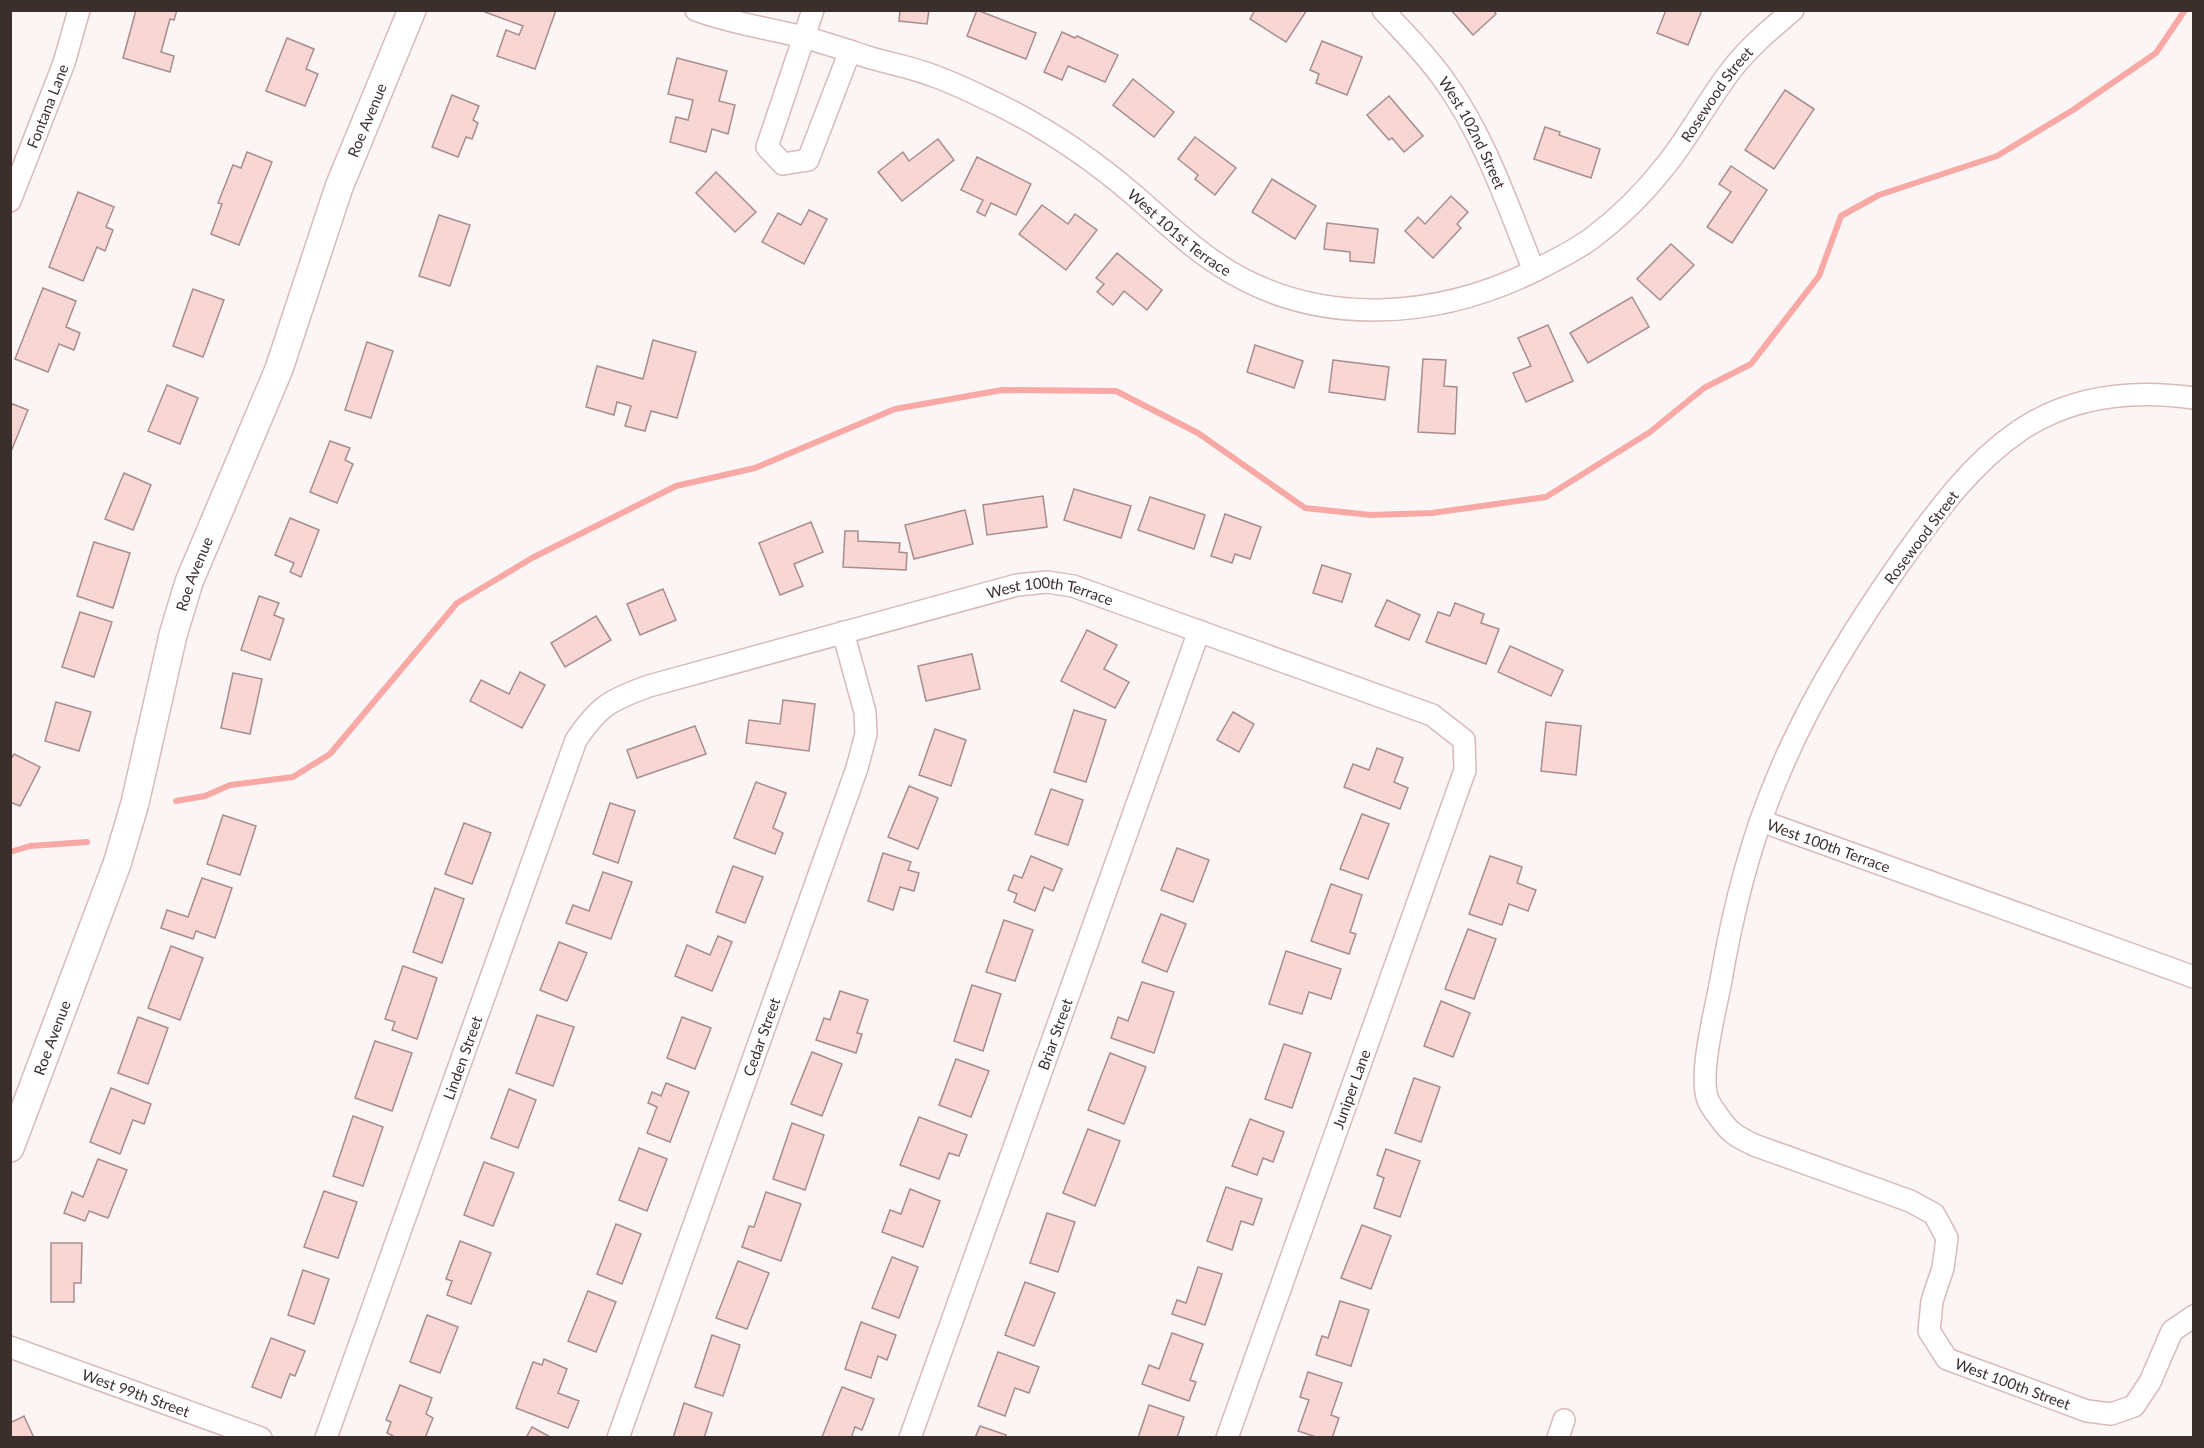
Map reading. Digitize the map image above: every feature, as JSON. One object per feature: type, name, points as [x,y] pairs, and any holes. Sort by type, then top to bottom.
[{"type":"main road","name":"Roe Avenue","points":[[10,1148],[117,864],[135,802],[173,635],[189,582],[275,379],[339,187],[411,10]]},
{"type":"street","name":"Fontana Lane","points":[[10,201],[64,63],[79,10]]},
{"type":"street","name":"West 101st Terrace","points":[[696,10],[756,27],[804,37],[934,76],[996,104],[1055,138],[1100,168],[1191,245],[1221,267],[1257,285],[1300,301],[1344,309],[1396,311],[1436,305],[1485,293],[1534,271]]},
{"type":"street","points":[[813,10],[767,147],[783,164],[808,160],[850,51]]},
{"type":"street","name":"West 102nd Street","points":[[1383,10],[1444,80],[1471,123],[1489,158],[1534,271]]},
{"type":"street","name":"Rosewood Street","points":[[1534,271],[1570,253],[1629,207],[1666,166],[1734,66],[1759,39],[1771,17],[1793,10]]},
{"type":"street","name":"Rosewood Street","points":[[1761,821],[1778,776],[1808,713],[1859,625],[1921,535],[1956,490],[1986,457],[2020,430],[2056,410],[2075,403],[2128,393],[2166,394],[2193,398]]},
{"type":"street","name":"West 100th Terrace","points":[[622,696],[649,686],[1017,585],[1047,582],[1073,586],[1432,715],[1464,740]]},
{"type":"street","name":"Briar Street","points":[[910,1437],[1199,631]]},
{"type":"street","name":"Cedar Street","points":[[618,1437],[857,768],[866,734],[865,712],[843,632]]},
{"type":"street","name":"Linden Street","points":[[326,1437],[576,740],[590,720],[614,699],[622,696]]},
{"type":"street","name":"Juniper Lane","points":[[1227,1437],[1465,770],[1464,740]]},
{"type":"street","name":"West 100th Terrace","points":[[1822,1170],[1754,1145],[1731,1132],[1708,1099],[1705,1074],[1731,924],[1745,868],[1761,821],[2193,976]]},
{"type":"street","name":"West 100th Street","points":[[1822,1170],[1910,1201],[1934,1214],[1947,1238],[1943,1268],[1932,1301],[1929,1331],[1947,1359],[1995,1378],[2087,1411],[2111,1414],[2134,1406],[2150,1383],[2172,1331],[2193,1316]]},
{"type":"street","name":"West 99th Street","points":[[10,1347],[261,1437]]},
{"type":"building","points":[[136,10],[177,10],[174,20],[170,19],[161,52],[174,56],[170,72],[123,58]]},
{"type":"building","points":[[486,10],[556,10],[535,69],[497,56],[506,30],[519,35],[523,26],[485,12]]},
{"type":"building","points":[[900,10],[929,10],[927,24],[899,21]]},
{"type":"building","points":[[977,10],[1036,33],[1026,59],[967,36]]},
{"type":"building","points":[[1255,10],[1307,10],[1286,42],[1250,19]]},
{"type":"building","points":[[1451,10],[1493,10],[1496,14],[1473,35]]},
{"type":"building","points":[[1666,10],[1702,10],[1688,45],[1657,33]]},
{"type":"building","points":[[1062,32],[1075,38],[1077,36],[1118,55],[1105,82],[1068,66],[1062,80],[1044,72]]},
{"type":"building","points":[[287,38],[314,49],[306,69],[318,74],[305,106],[266,91]]},
{"type":"building","points":[[1322,41],[1362,57],[1347,95],[1316,83],[1319,74],[1310,70]]},
{"type":"building","points":[[677,58],[727,71],[719,101],[735,105],[728,134],[712,129],[706,152],[670,142],[676,117],[688,120],[693,100],[668,94]]},
{"type":"building","points":[[1133,79],[1174,112],[1154,137],[1113,105]]},
{"type":"building","points":[[1785,90],[1814,109],[1774,169],[1745,150]]},
{"type":"building","points":[[452,95],[479,106],[473,120],[478,123],[472,139],[466,137],[458,157],[432,147]]},
{"type":"building","points":[[1389,96],[1423,136],[1404,152],[1392,138],[1389,140],[1367,115]]},
{"type":"building","points":[[1545,127],[1560,132],[1559,135],[1600,149],[1591,178],[1534,159]]},
{"type":"building","points":[[1195,137],[1236,168],[1215,195],[1195,179],[1198,175],[1178,159]]},
{"type":"building","points":[[938,139],[954,160],[902,201],[878,172],[903,152],[909,161]]},
{"type":"building","points":[[247,152],[272,162],[239,245],[211,234],[222,204],[218,203],[233,165],[241,168]]},
{"type":"building","points":[[977,157],[1031,184],[1016,215],[991,203],[985,216],[977,212],[983,200],[961,190]]},
{"type":"building","points":[[1731,166],[1767,190],[1732,243],[1707,227],[1731,192],[1719,184]]},
{"type":"building","points":[[716,172],[756,212],[735,232],[696,193]]},
{"type":"building","points":[[1272,179],[1316,206],[1295,239],[1252,212]]},
{"type":"building","points":[[78,192],[114,207],[106,227],[113,230],[105,251],[97,247],[83,281],[49,267]]},
{"type":"building","points":[[1451,196],[1468,212],[1457,224],[1461,228],[1433,258],[1405,231],[1418,217],[1425,224]]},
{"type":"building","points":[[1042,205],[1068,224],[1075,214],[1097,230],[1066,270],[1019,234]]},
{"type":"building","points":[[809,210],[827,219],[804,264],[762,242],[778,213],[801,225]]},
{"type":"building","points":[[439,215],[470,225],[450,286],[419,276]]},
{"type":"building","points":[[1327,223],[1378,229],[1374,263],[1350,261],[1350,252],[1324,249]]},
{"type":"building","points":[[1671,244],[1694,265],[1660,300],[1637,279]]},
{"type":"building","points":[[1117,253],[1162,290],[1147,310],[1124,291],[1113,305],[1097,292],[1104,284],[1096,278]]},
{"type":"building","points":[[43,288],[76,301],[66,327],[80,333],[74,350],[59,344],[48,372],[15,359]]},
{"type":"building","points":[[193,289],[224,300],[203,357],[173,346]]},
{"type":"building","points":[[1632,297],[1649,327],[1588,363],[1570,333]]},
{"type":"building","points":[[1548,325],[1573,381],[1526,402],[1513,373],[1531,366],[1518,338]]},
{"type":"building","points":[[653,340],[696,352],[677,418],[651,411],[645,431],[625,426],[631,406],[617,402],[614,415],[586,407],[597,366],[643,379]]},
{"type":"building","points":[[367,342],[393,351],[371,418],[345,410]]},
{"type":"building","points":[[1255,345],[1303,361],[1294,388],[1247,372]]},
{"type":"building","points":[[1423,359],[1446,360],[1444,386],[1457,387],[1455,434],[1418,432]]},
{"type":"building","points":[[1333,360],[1389,367],[1385,400],[1329,392]]},
{"type":"building","points":[[167,385],[198,398],[180,444],[148,431]]},
{"type":"building","points":[[10,403],[28,410],[10,454]]},
{"type":"building","points":[[330,441],[350,448],[345,460],[353,464],[337,503],[310,492]]},
{"type":"building","points":[[124,473],[151,485],[133,530],[105,519]]},
{"type":"building","points":[[1074,489],[1131,506],[1121,538],[1064,520]]},
{"type":"building","points":[[1043,496],[1047,527],[987,535],[983,505]]},
{"type":"building","points":[[1150,497],[1205,515],[1194,549],[1138,530]]},
{"type":"building","points":[[965,510],[973,544],[914,559],[905,525]]},
{"type":"building","points":[[1225,514],[1261,527],[1250,559],[1235,554],[1232,563],[1211,556]]},
{"type":"building","points":[[290,518],[319,530],[301,577],[290,572],[294,563],[275,555]]},
{"type":"building","points":[[811,522],[823,552],[794,564],[803,586],[780,595],[759,543]]},
{"type":"building","points":[[845,531],[858,531],[858,541],[900,543],[899,552],[907,553],[906,570],[843,567]]},
{"type":"building","points":[[94,542],[130,553],[113,608],[77,596]]},
{"type":"building","points":[[1322,565],[1351,574],[1342,602],[1313,593]]},
{"type":"building","points":[[663,589],[676,620],[640,635],[627,604]]},
{"type":"building","points":[[259,596],[279,603],[274,615],[284,619],[270,660],[241,650]]},
{"type":"building","points":[[1387,600],[1420,615],[1409,640],[1375,626]]},
{"type":"building","points":[[1455,603],[1484,614],[1481,623],[1499,629],[1486,664],[1426,642],[1438,612],[1450,616]]},
{"type":"building","points":[[80,612],[112,622],[94,677],[62,667]]},
{"type":"building","points":[[596,616],[611,640],[565,667],[551,643]]},
{"type":"building","points":[[1087,630],[1117,645],[1104,669],[1129,682],[1115,708],[1061,681]]},
{"type":"building","points":[[1510,646],[1563,670],[1551,696],[1498,672]]},
{"type":"building","points":[[972,654],[980,689],[926,701],[918,666]]},
{"type":"building","points":[[520,672],[545,685],[522,728],[470,701],[481,680],[509,694]]},
{"type":"building","points":[[233,673],[262,679],[250,734],[221,728]]},
{"type":"building","points":[[783,700],[815,704],[809,751],[746,743],[749,720],[780,724]]},
{"type":"building","points":[[56,702],[91,712],[79,751],[45,741]]},
{"type":"building","points":[[1074,710],[1106,720],[1086,782],[1054,772]]},
{"type":"building","points":[[1233,712],[1254,724],[1239,752],[1217,740]]},
{"type":"building","points":[[1546,722],[1581,726],[1576,775],[1541,771]]},
{"type":"building","points":[[695,726],[706,754],[637,778],[627,750]]},
{"type":"building","points":[[935,729],[966,740],[951,786],[919,775]]},
{"type":"building","points":[[1377,748],[1403,758],[1394,782],[1408,788],[1400,809],[1344,787],[1353,764],[1369,770]]},
{"type":"building","points":[[14,754],[40,767],[20,806],[10,802],[10,760]]},
{"type":"building","points":[[756,782],[786,793],[773,828],[783,833],[775,854],[734,838]]},
{"type":"building","points":[[909,786],[938,798],[918,849],[888,837]]},
{"type":"building","points":[[1051,789],[1083,800],[1068,845],[1035,834]]},
{"type":"building","points":[[610,803],[635,811],[618,863],[593,854]]},
{"type":"building","points":[[1362,814],[1389,824],[1368,879],[1340,869]]},
{"type":"building","points":[[223,815],[256,826],[240,875],[207,864]]},
{"type":"building","points":[[464,823],[491,833],[472,884],[445,874]]},
{"type":"building","points":[[1177,848],[1209,860],[1193,902],[1161,890]]},
{"type":"building","points":[[883,853],[911,862],[908,870],[919,873],[914,891],[900,887],[893,910],[868,901]]},
{"type":"building","points":[[1031,856],[1062,869],[1053,891],[1044,887],[1035,911],[1014,902],[1017,894],[1008,890],[1014,875],[1022,878]]},
{"type":"building","points":[[1490,856],[1522,867],[1517,883],[1536,890],[1528,911],[1509,904],[1502,925],[1469,914]]},
{"type":"building","points":[[733,866],[763,877],[745,923],[716,912]]},
{"type":"building","points":[[603,872],[632,882],[611,939],[566,923],[573,905],[589,911]]},
{"type":"building","points":[[202,878],[232,888],[215,938],[196,931],[193,939],[161,928],[167,910],[188,917]]},
{"type":"building","points":[[1331,884],[1362,895],[1350,932],[1356,934],[1349,954],[1311,941]]},
{"type":"building","points":[[435,888],[464,899],[442,963],[413,952]]},
{"type":"building","points":[[1161,914],[1186,924],[1167,972],[1142,962]]},
{"type":"building","points":[[1004,920],[1033,930],[1015,981],[986,972]]},
{"type":"building","points":[[1468,929],[1496,939],[1474,999],[1445,989]]},
{"type":"building","points":[[718,936],[732,942],[712,991],[675,976],[687,945],[710,955]]},
{"type":"building","points":[[559,942],[587,953],[567,1001],[540,990]]},
{"type":"building","points":[[171,946],[203,958],[180,1020],[148,1008]]},
{"type":"building","points":[[1286,951],[1341,969],[1331,999],[1309,992],[1302,1014],[1269,1004]]},
{"type":"building","points":[[403,966],[437,978],[417,1039],[392,1030],[395,1022],[385,1019]]},
{"type":"building","points":[[1142,982],[1174,992],[1154,1053],[1111,1038],[1118,1017],[1128,1021]]},
{"type":"building","points":[[972,985],[1001,994],[983,1051],[954,1041]]},
{"type":"building","points":[[840,991],[868,1000],[857,1033],[862,1034],[856,1053],[816,1040],[824,1018],[830,1020]]},
{"type":"building","points":[[1441,1001],[1470,1013],[1453,1057],[1424,1046]]},
{"type":"building","points":[[537,1015],[574,1027],[553,1086],[516,1073]]},
{"type":"building","points":[[138,1017],[168,1028],[148,1084],[118,1073]]},
{"type":"building","points":[[682,1017],[711,1028],[695,1069],[667,1058]]},
{"type":"building","points":[[375,1041],[412,1053],[392,1111],[355,1098]]},
{"type":"building","points":[[1284,1044],[1311,1053],[1292,1108],[1265,1099]]},
{"type":"building","points":[[812,1052],[842,1064],[822,1116],[791,1104]]},
{"type":"building","points":[[1110,1053],[1146,1067],[1124,1124],[1088,1110]]},
{"type":"building","points":[[956,1059],[989,1071],[971,1117],[939,1105]]},
{"type":"building","points":[[1414,1078],[1440,1087],[1421,1142],[1395,1133]]},
{"type":"building","points":[[666,1083],[689,1092],[670,1142],[647,1133],[657,1107],[648,1103],[652,1092],[661,1096]]},
{"type":"building","points":[[111,1088],[151,1104],[144,1124],[133,1120],[120,1154],[90,1142]]},
{"type":"building","points":[[509,1089],[536,1100],[518,1148],[491,1138]]},
{"type":"building","points":[[353,1116],[383,1127],[363,1186],[333,1176]]},
{"type":"building","points":[[919,1117],[967,1135],[959,1156],[949,1153],[939,1179],[900,1165]]},
{"type":"building","points":[[1250,1119],[1284,1132],[1273,1162],[1263,1158],[1257,1175],[1232,1166]]},
{"type":"building","points":[[792,1123],[824,1135],[805,1190],[773,1179]]},
{"type":"building","points":[[1088,1129],[1120,1141],[1095,1206],[1063,1193]]},
{"type":"building","points":[[639,1148],[667,1159],[647,1211],[619,1200]]},
{"type":"building","points":[[1386,1149],[1420,1161],[1400,1217],[1374,1208],[1384,1178],[1377,1175]]},
{"type":"building","points":[[98,1159],[127,1170],[108,1218],[89,1211],[85,1221],[64,1213],[72,1192],[83,1197]]},
{"type":"building","points":[[484,1162],[514,1173],[493,1226],[464,1215]]},
{"type":"building","points":[[1226,1187],[1262,1199],[1253,1225],[1241,1221],[1232,1250],[1207,1241]]},
{"type":"building","points":[[910,1189],[940,1201],[923,1247],[882,1232],[890,1210],[901,1214]]},
{"type":"building","points":[[324,1191],[357,1202],[338,1258],[304,1247]]},
{"type":"building","points":[[766,1192],[801,1204],[781,1261],[742,1247],[749,1226],[754,1227]]},
{"type":"building","points":[[1047,1213],[1075,1222],[1058,1272],[1030,1263]]},
{"type":"building","points":[[616,1224],[641,1234],[622,1284],[597,1274]]},
{"type":"building","points":[[1362,1225],[1391,1236],[1371,1289],[1341,1278]]},
{"type":"building","points":[[460,1241],[491,1253],[471,1304],[447,1295],[452,1281],[446,1279]]},
{"type":"building","points":[[51,1243],[82,1243],[81,1283],[74,1283],[74,1302],[51,1302]]},
{"type":"building","points":[[892,1257],[918,1267],[899,1318],[872,1308]]},
{"type":"building","points":[[738,1261],[769,1273],[747,1329],[716,1318]]},
{"type":"building","points":[[1198,1267],[1222,1274],[1205,1325],[1172,1314],[1177,1300],[1186,1303]]},
{"type":"building","points":[[303,1270],[329,1279],[314,1324],[288,1315]]},
{"type":"building","points":[[1025,1282],[1055,1293],[1034,1346],[1005,1335]]},
{"type":"building","points":[[588,1291],[616,1302],[596,1352],[568,1341]]},
{"type":"building","points":[[1340,1301],[1369,1310],[1351,1366],[1316,1355],[1322,1336],[1328,1338]]},
{"type":"building","points":[[427,1315],[458,1327],[440,1373],[410,1362]]},
{"type":"building","points":[[861,1322],[896,1335],[887,1360],[878,1356],[871,1378],[845,1369]]},
{"type":"building","points":[[1172,1333],[1203,1344],[1190,1380],[1196,1382],[1189,1401],[1142,1384],[1149,1365],[1159,1369]]},
{"type":"building","points":[[712,1335],[740,1345],[723,1396],[695,1387]]},
{"type":"building","points":[[271,1338],[305,1351],[295,1376],[290,1374],[281,1398],[252,1387]]},
{"type":"building","points":[[998,1352],[1039,1367],[1029,1393],[1015,1388],[1005,1416],[978,1406]]},
{"type":"building","points":[[544,1359],[567,1369],[558,1393],[579,1401],[568,1428],[516,1408],[533,1362],[542,1365]]},
{"type":"building","points":[[1308,1372],[1342,1383],[1331,1415],[1339,1418],[1332,1438],[1319,1438],[1298,1431],[1309,1400],[1300,1397]]},
{"type":"building","points":[[400,1385],[432,1398],[426,1414],[433,1418],[425,1438],[397,1438],[387,1433],[391,1422],[386,1420]]},
{"type":"building","points":[[842,1387],[874,1399],[862,1430],[855,1427],[851,1438],[822,1437]]},
{"type":"building","points":[[684,1403],[712,1413],[704,1438],[673,1438]]},
{"type":"building","points":[[1149,1405],[1184,1417],[1177,1438],[1138,1438]]},
{"type":"building","points":[[24,1416],[34,1438],[10,1438],[10,1423]]},
{"type":"building","points":[[980,1426],[1006,1435],[1005,1438],[975,1438]]},
{"type":"building","points":[[532,1427],[552,1438],[526,1438]]},
{"type":"waterway","points":[[176,801],[205,796],[230,785],[293,777],[330,754],[457,603],[532,558],[676,486],[755,468],[895,409],[1002,390],[1116,391],[1198,433],[1305,508],[1371,515],[1432,513],[1546,497],[1650,432],[1704,388],[1751,364],[1819,276],[1841,216],[1879,195],[1997,156],[2073,110],[2156,53],[2185,10]]},
{"type":"waterway","points":[[10,852],[30,846],[87,842]]}]
